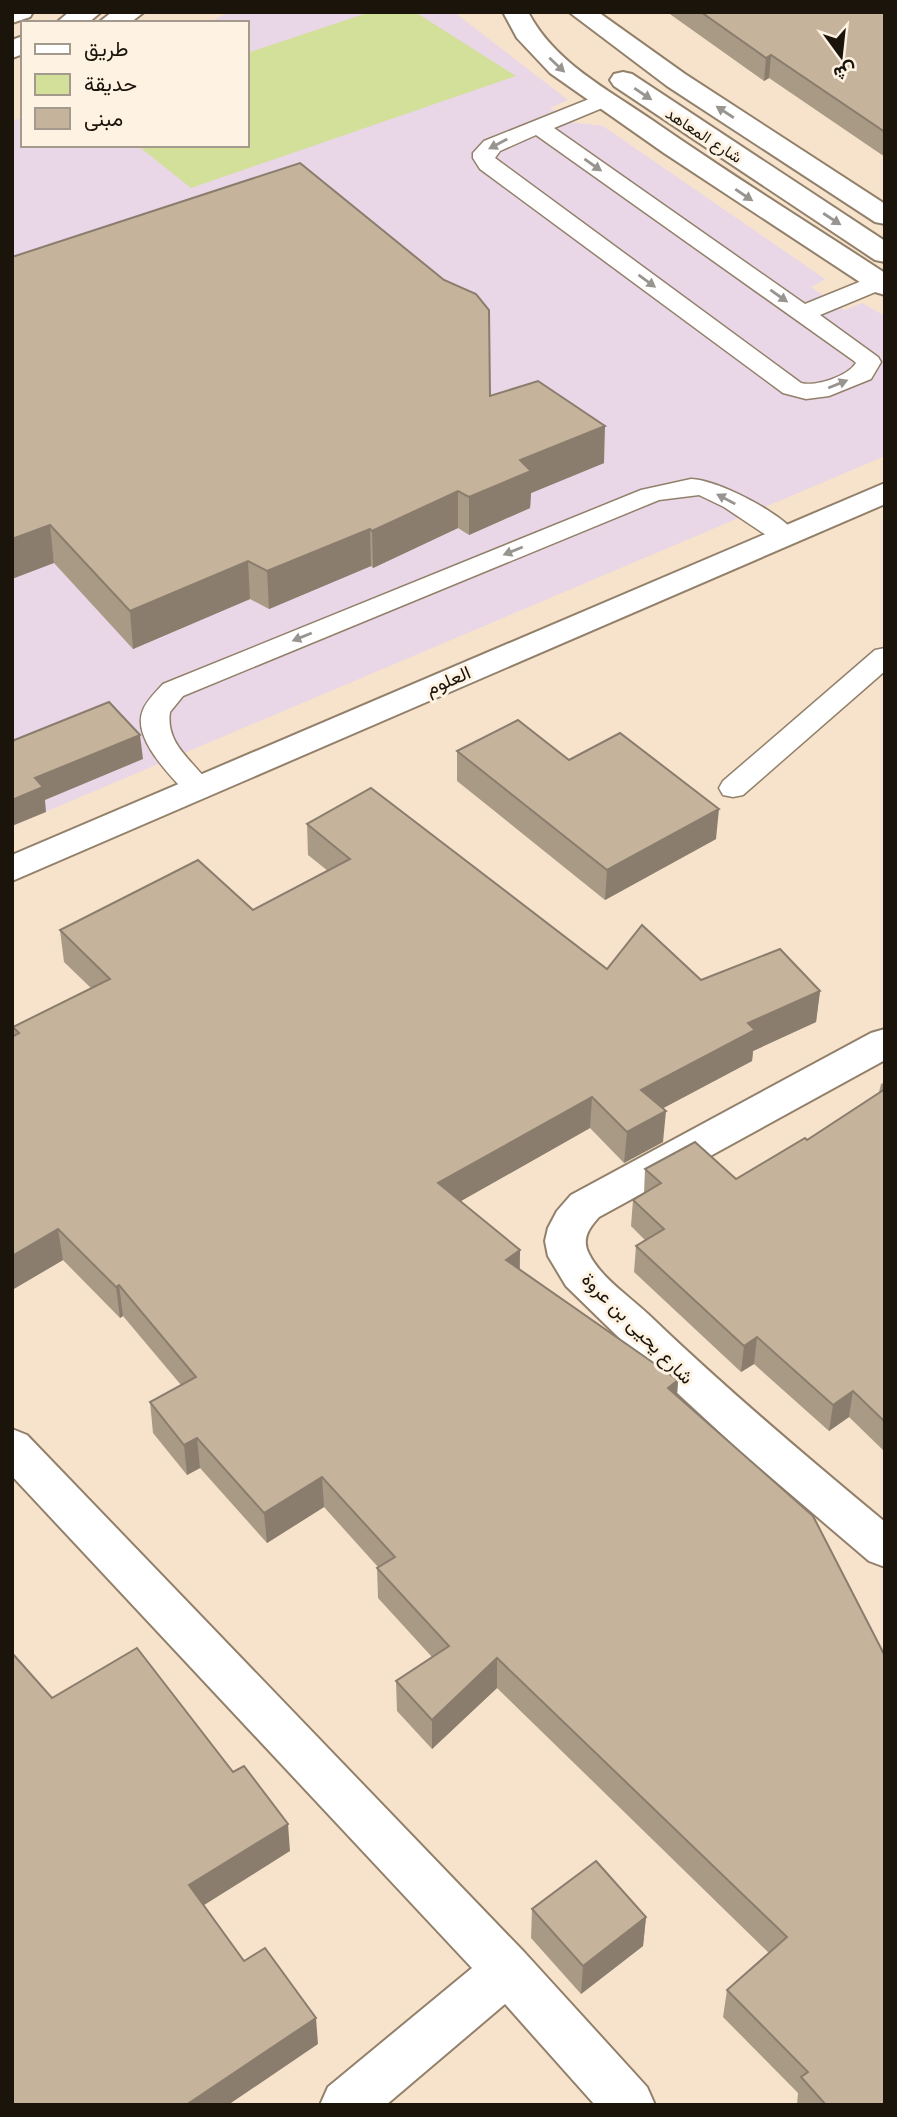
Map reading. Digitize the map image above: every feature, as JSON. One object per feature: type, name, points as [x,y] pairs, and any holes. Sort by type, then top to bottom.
[{"type":"street","points":[[12,16],[21,12]]},
{"type":"street","points":[[72,21],[89,12]]},
{"type":"street","points":[[114,21],[132,12]]},
{"type":"street","points":[[515,12],[526,33],[559,68],[881,285]]},
{"type":"street","points":[[527,12],[572,44]]},
{"type":"street","name":"شارع المعاهد","points":[[581,12],[676,80],[885,216]]},
{"type":"street","name":"شارع المعاهد","points":[[606,69],[885,254]]},
{"type":"street","name":"العلوم","points":[[12,869],[885,492]]},
{"type":"street","name":"شارع يحيى بن عروة","points":[[885,1043],[585,1206],[568,1222],[565,1237],[569,1256],[583,1276],[670,1362],[769,1452],[885,1548]]},
{"type":"street","points":[[12,1447],[507,1970],[629,2105]]},
{"type":"street","points":[[345,2105],[507,1970]]},
{"type":"lane","points":[[537,126],[863,356],[869,362],[868,368],[862,374],[820,391],[806,392],[792,387],[488,164],[484,158],[484,153],[492,146],[537,126],[604,99]]},
{"type":"lane","points":[[803,313],[881,285]]},
{"type":"lane","points":[[198,788],[155,731],[156,712],[173,690],[650,495],[675,489],[704,488],[751,513],[784,535]]},
{"type":"lane","points":[[733,788],[885,656]]},
{"type":"shaded area","points":[[229,12],[454,12],[568,100],[550,108],[569,122],[603,126],[825,279],[811,287],[844,310],[862,303],[885,316],[885,456],[12,826],[12,122],[21,118],[21,147],[248,147],[248,21],[212,21]]},
{"type":"green space","points":[[370,12],[415,12],[516,76],[191,188],[140,147],[248,147],[248,53]]},
{"type":"building","points":[[701,12],[885,12],[885,132],[771,55],[766,58]]},
{"type":"building","points":[[300,163],[444,280],[476,294],[489,310],[490,396],[538,381],[605,426],[520,460],[531,471],[469,497],[458,491],[372,531],[370,529],[267,571],[248,561],[130,611],[50,525],[12,539],[12,257]]},
{"type":"building","points":[[109,702],[140,735],[35,778],[43,787],[12,800],[12,741]]},
{"type":"building","points":[[518,720],[569,760],[620,733],[719,809],[607,870],[457,751]]},
{"type":"building","points":[[371,788],[607,969],[642,925],[701,980],[780,949],[820,991],[748,1023],[755,1030],[641,1090],[666,1111],[627,1132],[592,1097],[438,1183],[520,1250],[506,1260],[678,1380],[668,1388],[813,1516],[885,1656],[885,2105],[826,2105],[801,2077],[808,2072],[727,1990],[787,1937],[497,1658],[432,1720],[396,1681],[449,1646],[377,1568],[395,1557],[322,1477],[264,1513],[197,1438],[184,1445],[150,1402],[196,1377],[119,1285],[116,1287],[58,1229],[12,1256],[12,1037],[19,1033],[13,1027],[110,979],[60,930],[198,860],[253,910],[350,859],[307,824]]},
{"type":"building","points":[[885,1089],[885,1422],[853,1391],[833,1405],[757,1337],[744,1346],[636,1246],[664,1229],[633,1200],[661,1183],[645,1169],[695,1142],[736,1179],[805,1138],[807,1140]]},
{"type":"building","points":[[137,1648],[233,1772],[244,1766],[288,1824],[189,1885],[244,1961],[265,1948],[316,2018],[186,2105],[12,2105],[12,1653],[52,1698]]},
{"type":"building","points":[[596,1861],[646,1917],[583,1966],[532,1909]]}]
